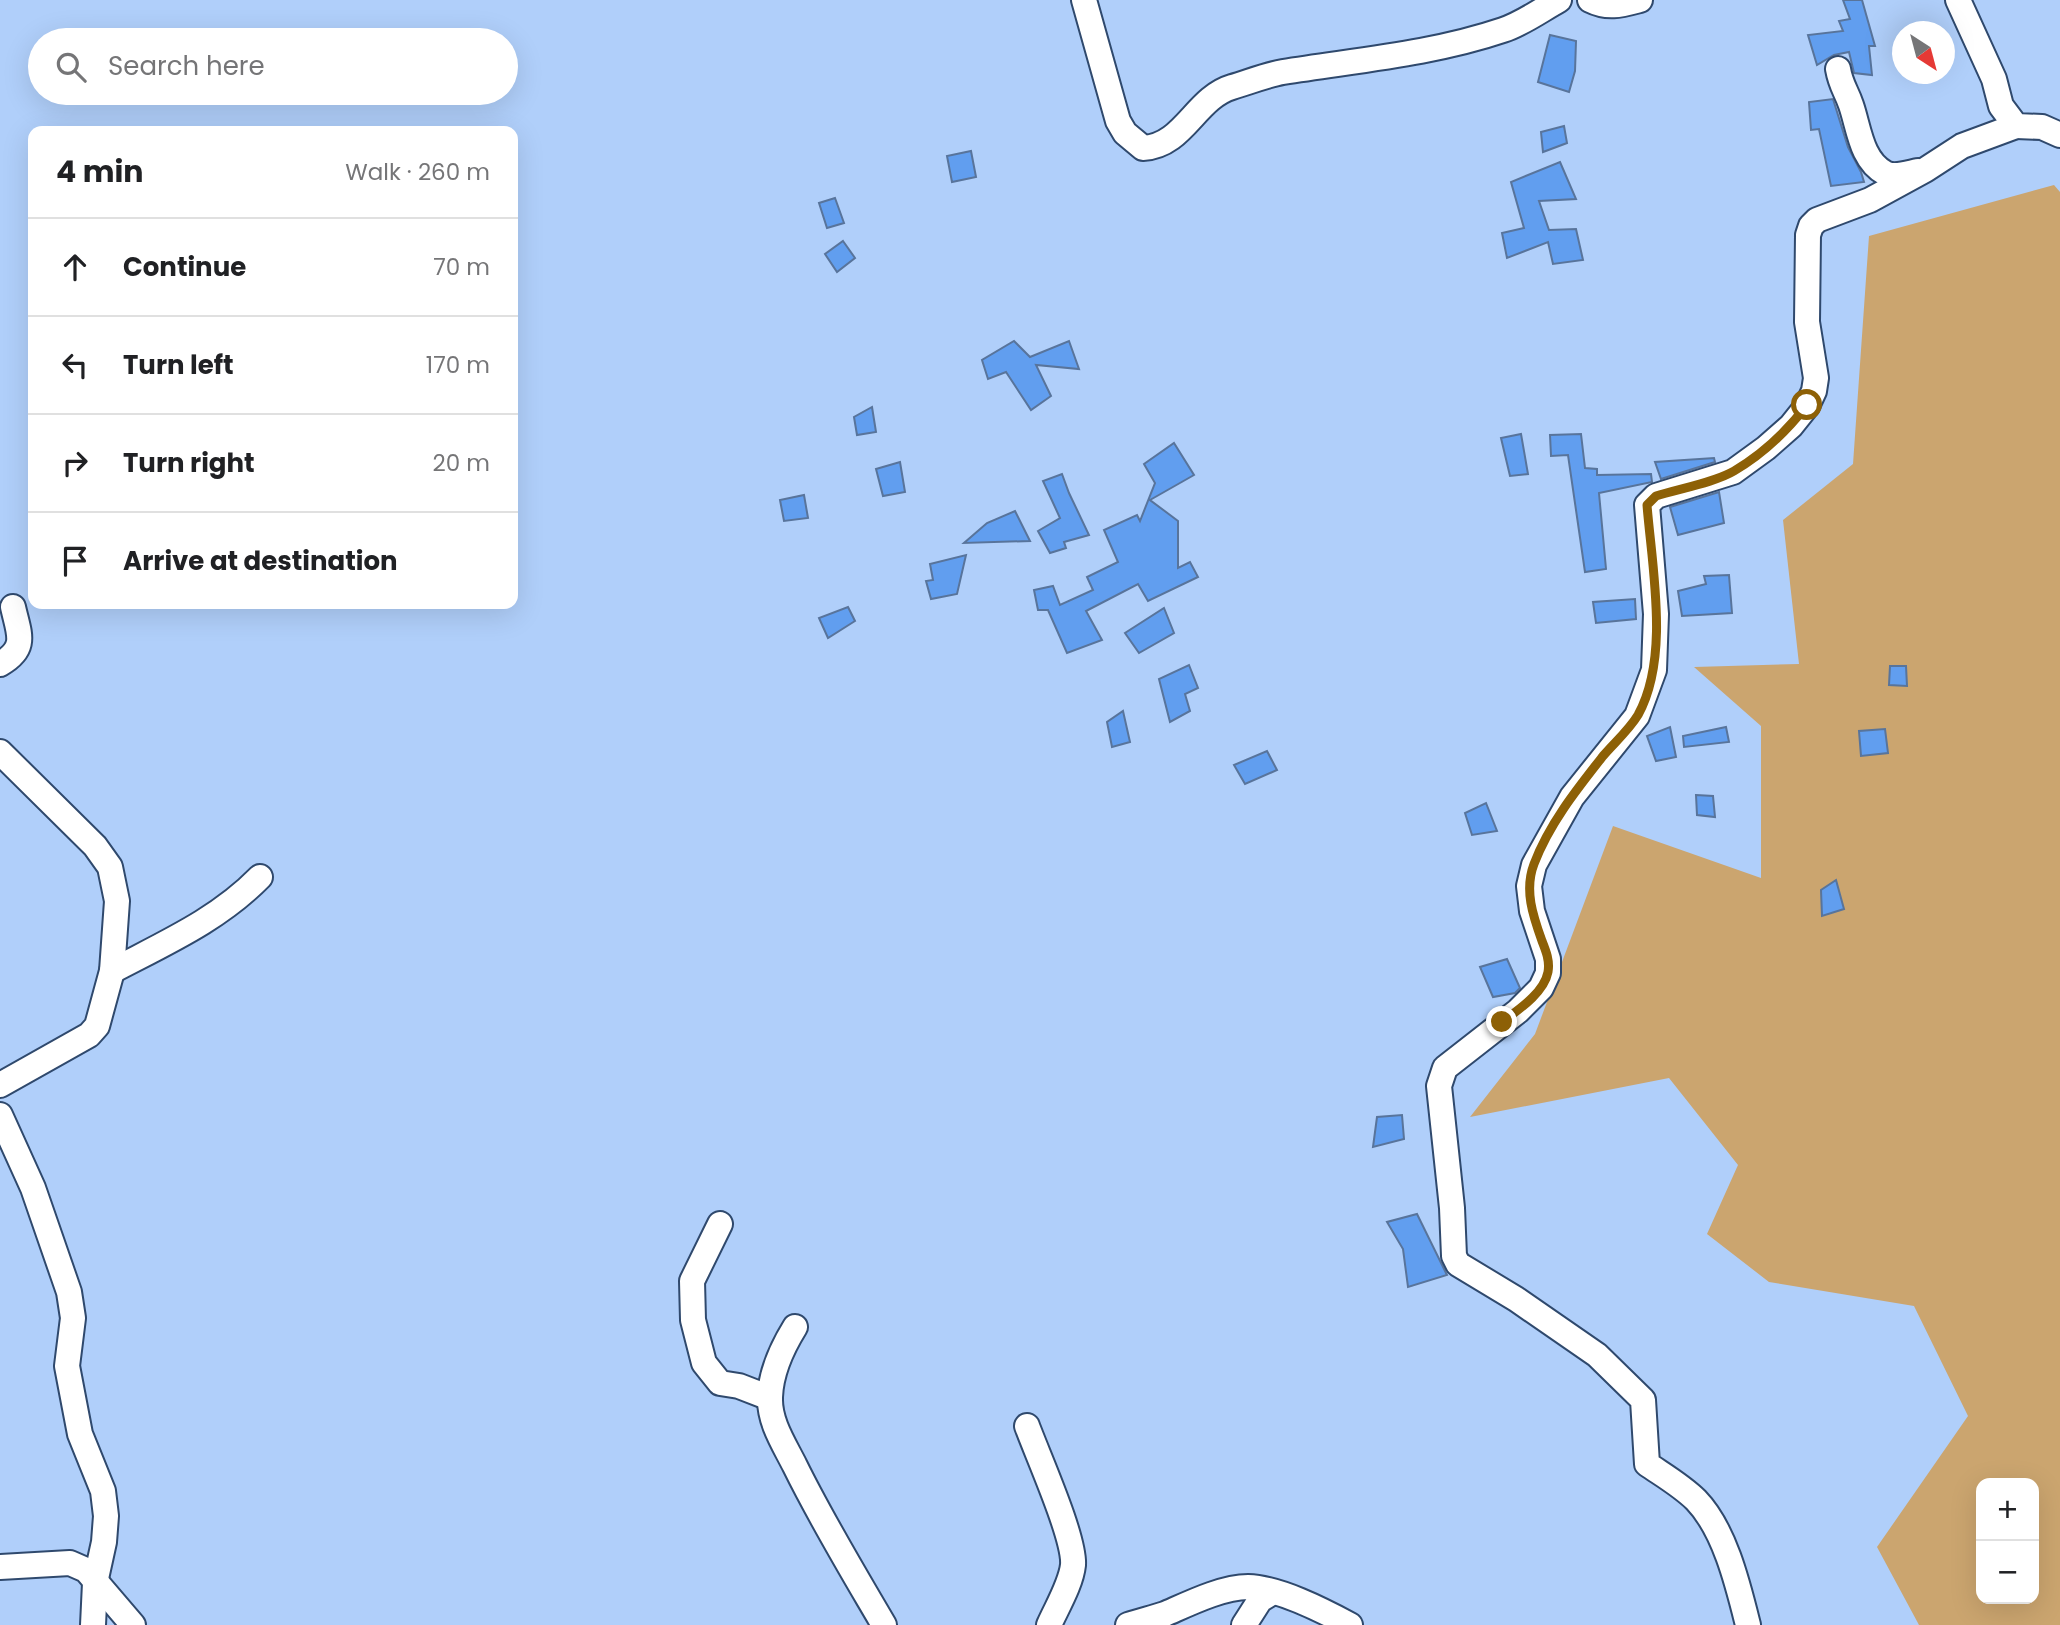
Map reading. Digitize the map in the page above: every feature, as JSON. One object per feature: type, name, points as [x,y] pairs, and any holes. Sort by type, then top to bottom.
[{"type":"street","points":[[1084,0],[1118,121],[1125,133],[1143,148],[1169,141],[1202,105],[1225,89],[1281,72],[1333,66],[1447,46],[1506,30],[1559,0]]},
{"type":"street","points":[[1590,0],[1615,7],[1640,0]]},
{"type":"street","points":[[1958,0],[1994,79],[2001,106],[2016,126]]},
{"type":"street","points":[[1838,69],[1841,85],[1851,103],[1865,151],[1875,166],[1891,175],[1925,170]]},
{"type":"street","points":[[1748,1625],[1738,1584],[1714,1526],[1695,1500],[1647,1464],[1646,1405],[1640,1395],[1597,1355],[1516,1299],[1458,1264],[1454,1256],[1452,1208],[1439,1086],[1445,1069],[1518,1011],[1541,988],[1548,973],[1548,959],[1532,911],[1529,886],[1534,865],[1572,797],[1637,716],[1654,670],[1656,614],[1647,505],[1656,496],[1732,472],[1791,426],[1814,391],[1816,379],[1807,322],[1808,235],[1811,226],[1817,220],[1870,200],[1962,146],[2016,126],[2042,127],[2060,135]]},
{"type":"street","points":[[0,664],[17,653],[20,643],[13,607]]},
{"type":"street","points":[[0,751],[95,846],[110,867],[117,901],[112,971],[97,1026],[89,1035],[0,1085]]},
{"type":"street","points":[[112,971],[202,925],[243,894],[260,877]]},
{"type":"street","points":[[0,1115],[33,1188],[69,1292],[73,1318],[66,1366],[80,1434],[103,1491],[106,1516],[104,1542],[95,1583],[93,1625]]},
{"type":"street","points":[[720,1224],[692,1281],[693,1320],[704,1363],[720,1383],[739,1386],[770,1398]]},
{"type":"street","points":[[795,1327],[781,1352],[770,1398],[773,1422],[817,1510],[884,1625]]},
{"type":"street","points":[[1027,1426],[1070,1542],[1073,1562],[1049,1625]]},
{"type":"street","points":[[0,1567],[70,1563],[86,1570],[133,1625]]},
{"type":"street","points":[[1128,1625],[1237,1588],[1259,1588],[1273,1592],[1350,1625]]},
{"type":"street","points":[[1244,1625],[1260,1600],[1273,1592]]},
{"type":"shaded area","points":[[2054,185],[2060,192],[2060,1625],[1919,1625],[1877,1547],[1968,1416],[1914,1306],[1769,1282],[1707,1234],[1738,1165],[1669,1078],[1470,1117],[1535,1034],[1613,826],[1761,878],[1761,726],[1694,667],[1799,664],[1783,520],[1853,464],[1869,236]]},
{"type":"building","points":[[1843,0],[1862,0],[1875,46],[1869,46],[1872,75],[1854,73],[1849,52],[1834,55],[1817,65],[1808,35],[1843,31],[1839,21],[1850,19]]},
{"type":"building","points":[[1550,35],[1576,41],[1575,71],[1569,92],[1538,82]]},
{"type":"building","points":[[1833,99],[1848,147],[1864,182],[1831,186],[1819,129],[1811,130],[1809,102]]},
{"type":"building","points":[[1564,126],[1567,143],[1543,152],[1541,132]]},
{"type":"building","points":[[971,151],[976,177],[952,182],[947,156]]},
{"type":"building","points":[[1560,162],[1576,199],[1539,201],[1549,230],[1576,229],[1583,260],[1553,264],[1548,242],[1507,258],[1502,233],[1524,228],[1511,182]]},
{"type":"building","points":[[835,198],[844,223],[827,228],[819,203]]},
{"type":"building","points":[[843,241],[855,258],[837,272],[825,254]]},
{"type":"building","points":[[1014,341],[1030,357],[1069,341],[1079,369],[1036,365],[1051,396],[1031,410],[1006,372],[988,379],[982,360]]},
{"type":"building","points":[[872,407],[876,432],[857,435],[854,417]]},
{"type":"building","points":[[1521,434],[1528,474],[1510,476],[1501,438]]},
{"type":"building","points":[[1581,434],[1585,468],[1597,469],[1597,475],[1651,474],[1652,482],[1599,493],[1606,569],[1585,572],[1568,455],[1551,456],[1550,435]]},
{"type":"building","points":[[1174,443],[1194,475],[1150,500],[1178,521],[1178,568],[1190,562],[1198,577],[1148,601],[1138,584],[1086,611],[1102,640],[1067,653],[1048,610],[1038,610],[1034,590],[1053,586],[1060,605],[1093,590],[1087,577],[1118,562],[1104,530],[1137,515],[1140,521],[1155,483],[1144,464]]},
{"type":"building","points":[[1714,458],[1715,462],[1661,479],[1655,462]]},
{"type":"building","points":[[900,462],[905,492],[883,496],[876,469]]},
{"type":"building","points":[[1062,474],[1089,535],[1064,542],[1066,548],[1050,553],[1038,531],[1060,518],[1043,481]]},
{"type":"building","points":[[1719,492],[1724,523],[1678,535],[1670,507]]},
{"type":"building","points":[[804,495],[808,518],[784,521],[780,500]]},
{"type":"building","points":[[1015,511],[1030,541],[964,543],[987,523]]},
{"type":"building","points":[[966,555],[957,594],[931,599],[926,581],[933,580],[930,564]]},
{"type":"building","points":[[1729,575],[1732,613],[1682,616],[1678,591],[1706,584],[1704,576]]},
{"type":"building","points":[[1635,599],[1636,619],[1596,623],[1593,602]]},
{"type":"building","points":[[848,607],[855,621],[828,638],[819,618]]},
{"type":"building","points":[[1164,608],[1174,633],[1139,653],[1125,633]]},
{"type":"building","points":[[1189,665],[1198,688],[1185,694],[1190,711],[1170,722],[1159,679]]},
{"type":"building","points":[[1890,666],[1906,666],[1907,686],[1889,685]]},
{"type":"building","points":[[1123,711],[1130,742],[1112,747],[1107,722]]},
{"type":"building","points":[[1670,727],[1676,757],[1656,761],[1647,736]]},
{"type":"building","points":[[1726,727],[1729,742],[1684,747],[1683,736]]},
{"type":"building","points":[[1885,729],[1888,753],[1861,756],[1859,731]]},
{"type":"building","points":[[1267,751],[1277,770],[1245,784],[1234,765]]},
{"type":"building","points":[[1696,795],[1713,796],[1715,817],[1697,815]]},
{"type":"building","points":[[1486,803],[1497,831],[1472,835],[1465,813]]},
{"type":"building","points":[[1836,880],[1844,909],[1822,916],[1821,890]]},
{"type":"building","points":[[1507,959],[1520,988],[1515,993],[1493,997],[1480,967]]},
{"type":"building","points":[[1402,1115],[1404,1139],[1373,1147],[1377,1117]]},
{"type":"building","points":[[1417,1214],[1447,1275],[1408,1287],[1403,1249],[1387,1222]]},
{"type":"route","points":[[1502,1022],[1518,1011],[1541,988],[1548,973],[1548,959],[1532,911],[1529,886],[1534,865],[1551,830],[1572,797],[1637,716],[1654,670],[1656,614],[1647,505],[1656,496],[1732,472],[1791,426],[1807,405]]}]
